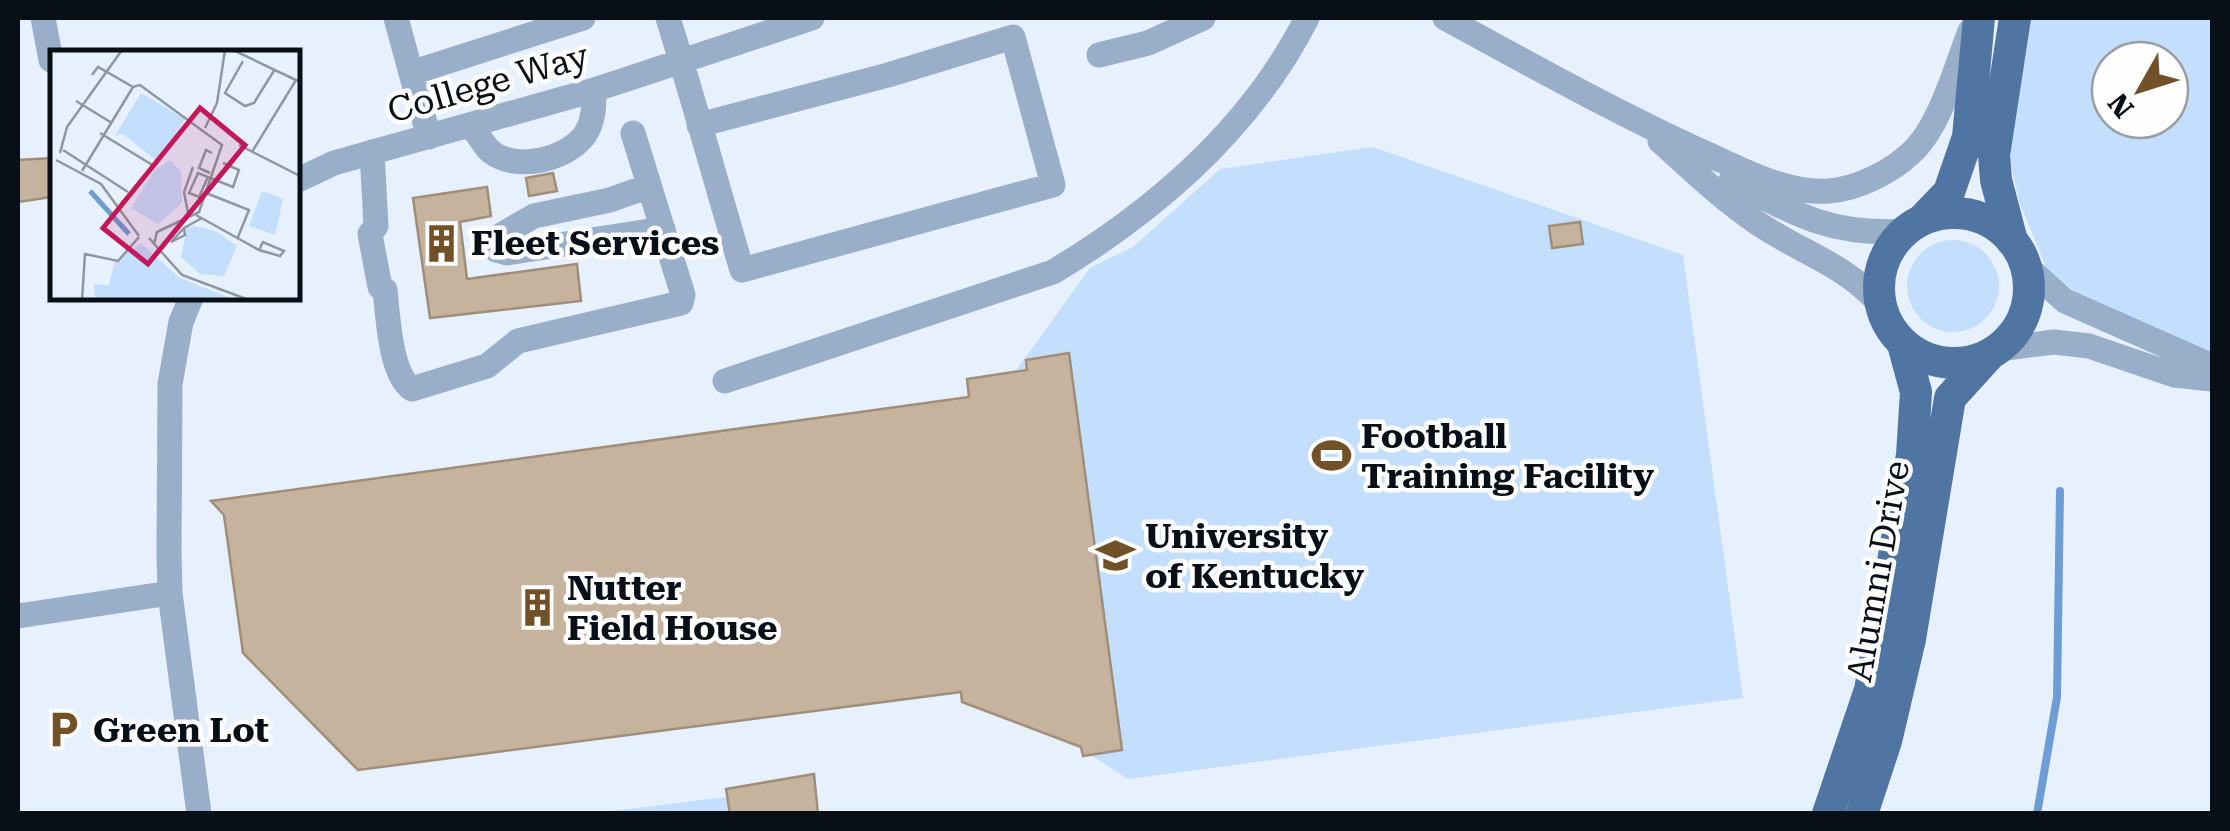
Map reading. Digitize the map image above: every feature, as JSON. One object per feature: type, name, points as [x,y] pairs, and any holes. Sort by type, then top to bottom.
[{"type":"main road","points":[[1978,18],[1968,137],[1949,192],[1892,246],[1879,284],[1885,318],[1903,344],[1936,361],[1972,361],[1994,352],[2012,336],[2028,302],[2019,253],[1996,180],[1994,155],[2016,18]]},
{"type":"main road","points":[[1914,225],[1942,214],[1981,218],[1998,228],[2019,253]]},
{"type":"main road","name":"Alumni Drive","points":[[1828,814],[1870,690],[1912,455],[1916,392],[1903,344]]},
{"type":"main road","name":"Alumni Drive","points":[[1862,814],[1886,741],[1910,639],[1950,398],[1994,352]]},
{"type":"street","points":[[43,18],[50,55]]},
{"type":"street","points":[[396,18],[429,137]]},
{"type":"street","points":[[411,73],[582,18]]},
{"type":"street","points":[[668,18],[682,61],[699,125],[742,270],[1052,185],[1011,27],[888,75],[699,125]]},
{"type":"street","name":"College Way","points":[[300,179],[334,163],[594,90],[812,18]]},
{"type":"street","points":[[1099,55],[1148,44],[1203,18]]},
{"type":"street","points":[[725,381],[1038,278],[1086,253],[1198,166],[1252,106],[1307,18]]},
{"type":"street","points":[[1445,18],[1642,124],[1786,187],[1830,191],[1894,168],[1915,150],[1933,122],[1978,18]]},
{"type":"street","points":[[472,125],[490,151],[513,162],[545,159],[568,150],[585,134],[594,113],[594,90]]},
{"type":"street","points":[[1642,124],[1717,194],[1759,224],[1842,268],[1880,304]]},
{"type":"street","points":[[372,152],[376,226],[384,232],[390,286],[385,290],[394,355],[405,385],[412,389],[487,366],[518,341],[681,303],[683,296],[633,133]]},
{"type":"street","points":[[1665,146],[1827,226],[1854,232],[1914,225]]},
{"type":"street","points":[[649,186],[610,200],[534,216],[494,239],[496,250],[507,253],[663,229]]},
{"type":"street","points":[[2019,253],[2065,301],[2212,366]]},
{"type":"street","points":[[190,300],[181,322],[170,384],[170,594],[199,814]]},
{"type":"street","points":[[1994,352],[2054,342],[2089,346],[2174,374],[2212,379]]},
{"type":"street","points":[[18,616],[170,594]]},
{"type":"shaded area","points":[[2031,18],[2212,18],[2212,354],[2075,292],[2046,267],[2019,201],[2010,161],[2013,104]]},
{"type":"shaded area","name":"Football Training Facility","points":[[1373,147],[1683,255],[1743,698],[1128,779],[986,688],[999,394],[1090,268],[1133,247],[1220,169]]},
{"type":"shaded area","points":[[1953,240],[1970,244],[1985,254],[1995,269],[1999,286],[1995,303],[1985,318],[1970,328],[1953,332],[1936,328],[1921,318],[1911,303],[1907,286],[1911,269],[1921,254],[1936,244]]},
{"type":"shaded area","points":[[814,774],[818,813],[588,814],[726,797],[726,789]]},
{"type":"building","points":[[50,158],[50,197],[18,202],[18,160]]},
{"type":"building","points":[[553,173],[557,191],[529,196],[526,178]]},
{"type":"building","name":"Fleet Services","points":[[487,187],[491,216],[460,222],[467,279],[577,264],[581,301],[430,318],[413,198]]},
{"type":"building","points":[[1580,222],[1583,244],[1552,248],[1549,226]]},
{"type":"building","name":"Nutter Field House","points":[[1069,353],[1122,750],[1083,756],[1081,747],[962,702],[961,692],[358,770],[243,653],[224,515],[211,501],[969,397],[967,379],[1027,370],[1026,360]]},
{"type":"building","points":[[814,774],[818,814],[730,814],[726,789]]},
{"type":"waterway","points":[[2037,814],[2057,697],[2060,491]]},
{"type":"place","name":"Fleet Services","points":[[441,243]]},
{"type":"place","name":"Football Training Facility","points":[[1331,456]]},
{"type":"place","name":"University of Kentucky","points":[[1115,556]]},
{"type":"place","name":"Nutter Field House","points":[[537,608]]},
{"type":"place","name":"Green Lot","points":[[63,730]]}]
